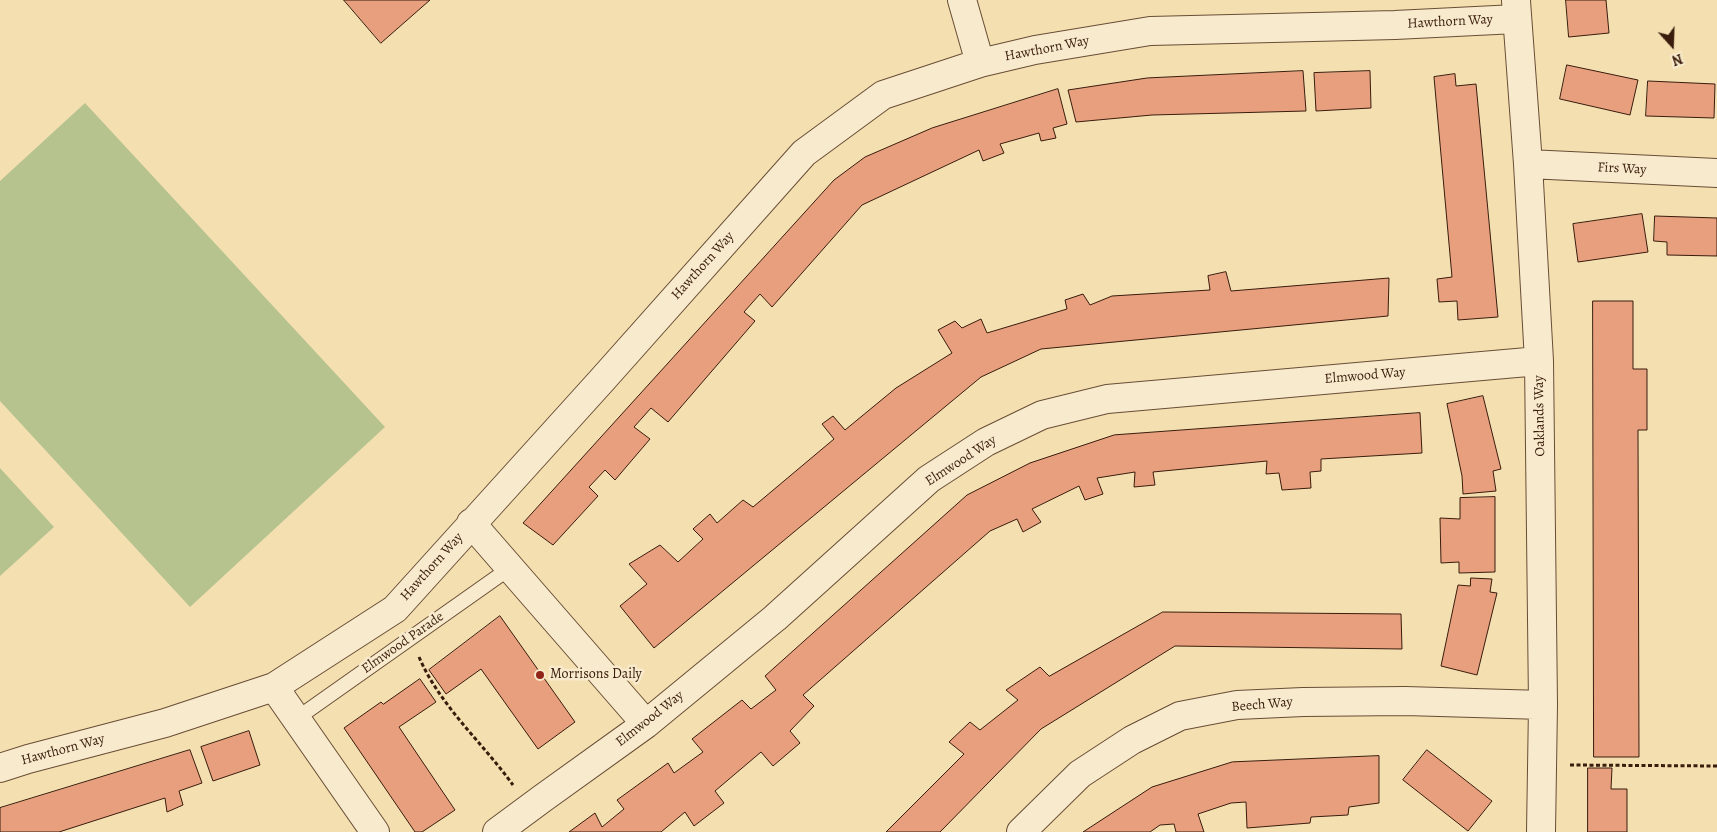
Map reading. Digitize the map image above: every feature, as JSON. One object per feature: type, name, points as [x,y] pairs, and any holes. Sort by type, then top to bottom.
[{"type":"street","points":[[962,0],[980,63]]},
{"type":"street","name":"Hawthorn Way","points":[[0,768],[165,723],[274,687],[395,609],[804,153],[883,94],[980,63],[1035,50],[1150,31],[1395,24],[1516,10]]},
{"type":"street","name":"Oaklands Way","points":[[1516,10],[1528,164],[1539,361],[1543,705],[1541,832]]},
{"type":"street","name":"Firs Way","points":[[1528,164],[1717,174]]},
{"type":"street","name":"Elmwood Way","points":[[497,832],[646,724],[775,618],[928,479],[986,442],[1042,415],[1107,399],[1539,361]]},
{"type":"street","points":[[471,523],[646,724]]},
{"type":"street","points":[[274,687],[375,832]]},
{"type":"street","name":"Beech Way","points":[[1021,832],[1080,774],[1132,740],[1180,716],[1237,706],[1303,702],[1543,705]]},
{"type":"lane","name":"Elmwood Parade","points":[[296,719],[510,568]]},
{"type":"path","points":[[411,638],[426,673],[452,710],[514,787]]},
{"type":"path","points":[[1542,765],[1717,766]]},
{"type":"green space","points":[[85,103],[385,427],[190,607],[0,401],[0,181]]},
{"type":"green space","points":[[0,468],[54,527],[0,576]]},
{"type":"building","points":[[344,0],[430,0],[381,43]]},
{"type":"building","points":[[1566,0],[1606,0],[1609,33],[1569,37]]},
{"type":"building","points":[[1567,65],[1638,80],[1630,115],[1560,99]]},
{"type":"building","points":[[1303,71],[1306,111],[1152,115],[1076,122],[1068,90],[1147,78]]},
{"type":"building","points":[[1370,71],[1371,108],[1316,111],[1314,73]]},
{"type":"building","points":[[1455,74],[1456,86],[1476,84],[1498,317],[1458,320],[1457,301],[1439,302],[1437,279],[1452,277],[1434,77]]},
{"type":"building","points":[[1648,81],[1715,84],[1714,118],[1646,116]]},
{"type":"building","points":[[1058,89],[1067,124],[1053,128],[1056,138],[1041,141],[1039,133],[1000,144],[1004,153],[983,161],[979,150],[862,205],[772,307],[760,294],[744,312],[755,321],[668,422],[651,408],[634,427],[650,439],[615,480],[605,470],[589,487],[598,496],[553,545],[523,523],[834,180],[865,157],[932,128]]},
{"type":"building","points":[[1642,214],[1648,252],[1578,262],[1573,224]]},
{"type":"building","points":[[1655,216],[1717,218],[1717,256],[1667,255],[1667,242],[1654,241]]},
{"type":"building","points":[[1226,272],[1231,291],[1389,278],[1388,316],[1041,349],[981,377],[654,648],[620,606],[647,584],[629,564],[660,545],[678,562],[703,539],[693,529],[710,514],[717,523],[743,500],[753,507],[834,439],[822,424],[833,416],[845,430],[896,388],[952,353],[938,330],[955,321],[962,328],[981,319],[987,333],[1067,309],[1065,300],[1083,294],[1090,305],[1112,296],[1210,290],[1208,276]]},
{"type":"building","points":[[1593,301],[1633,301],[1633,369],[1647,369],[1647,430],[1638,430],[1639,757],[1594,757]]},
{"type":"building","points":[[1483,396],[1501,469],[1493,471],[1496,491],[1463,494],[1462,476],[1447,404]]},
{"type":"building","points":[[1420,413],[1422,453],[1321,459],[1321,471],[1310,472],[1311,488],[1282,490],[1279,473],[1266,474],[1267,461],[1153,472],[1155,485],[1134,487],[1135,472],[1097,478],[1103,494],[1085,500],[1079,486],[1032,509],[1041,522],[1023,532],[1017,519],[990,531],[803,695],[814,706],[790,731],[800,743],[773,766],[761,752],[715,791],[724,803],[694,826],[685,812],[661,832],[569,832],[595,813],[602,827],[624,809],[617,800],[668,763],[674,773],[703,752],[692,739],[742,700],[751,709],[776,690],[765,676],[967,495],[1030,463],[1114,435]]},
{"type":"building","points":[[1495,497],[1495,572],[1459,573],[1459,562],[1441,563],[1440,518],[1460,519],[1460,498]]},
{"type":"building","points":[[1471,578],[1492,579],[1490,592],[1497,593],[1477,675],[1441,666],[1458,585],[1470,586]]},
{"type":"building","points":[[1163,612],[1401,614],[1402,649],[1175,646],[1041,729],[940,832],[886,832],[964,754],[949,742],[970,722],[980,730],[1018,700],[1006,690],[1040,667],[1049,676]]},
{"type":"building","points":[[500,616],[575,722],[538,749],[481,669],[446,694],[429,670]]},
{"type":"building","points":[[420,679],[436,702],[399,727],[455,810],[422,832],[415,832],[344,728],[381,702],[383,704]]},
{"type":"building","points":[[249,731],[260,765],[213,781],[201,747]]},
{"type":"building","points":[[190,750],[202,783],[179,791],[183,805],[167,812],[165,798],[59,832],[0,832],[0,808]]},
{"type":"building","points":[[1427,750],[1492,801],[1468,831],[1403,780]]},
{"type":"building","points":[[1379,756],[1379,803],[1349,807],[1348,815],[1311,817],[1310,823],[1247,828],[1246,802],[1231,803],[1198,814],[1204,832],[1176,832],[1174,824],[1160,825],[1150,832],[1083,832],[1152,787],[1232,762]]},
{"type":"building","points":[[1588,768],[1612,768],[1611,789],[1627,789],[1627,832],[1588,832]]},
{"type":"place","name":"Morrisons Daily","points":[[540,675]]}]
